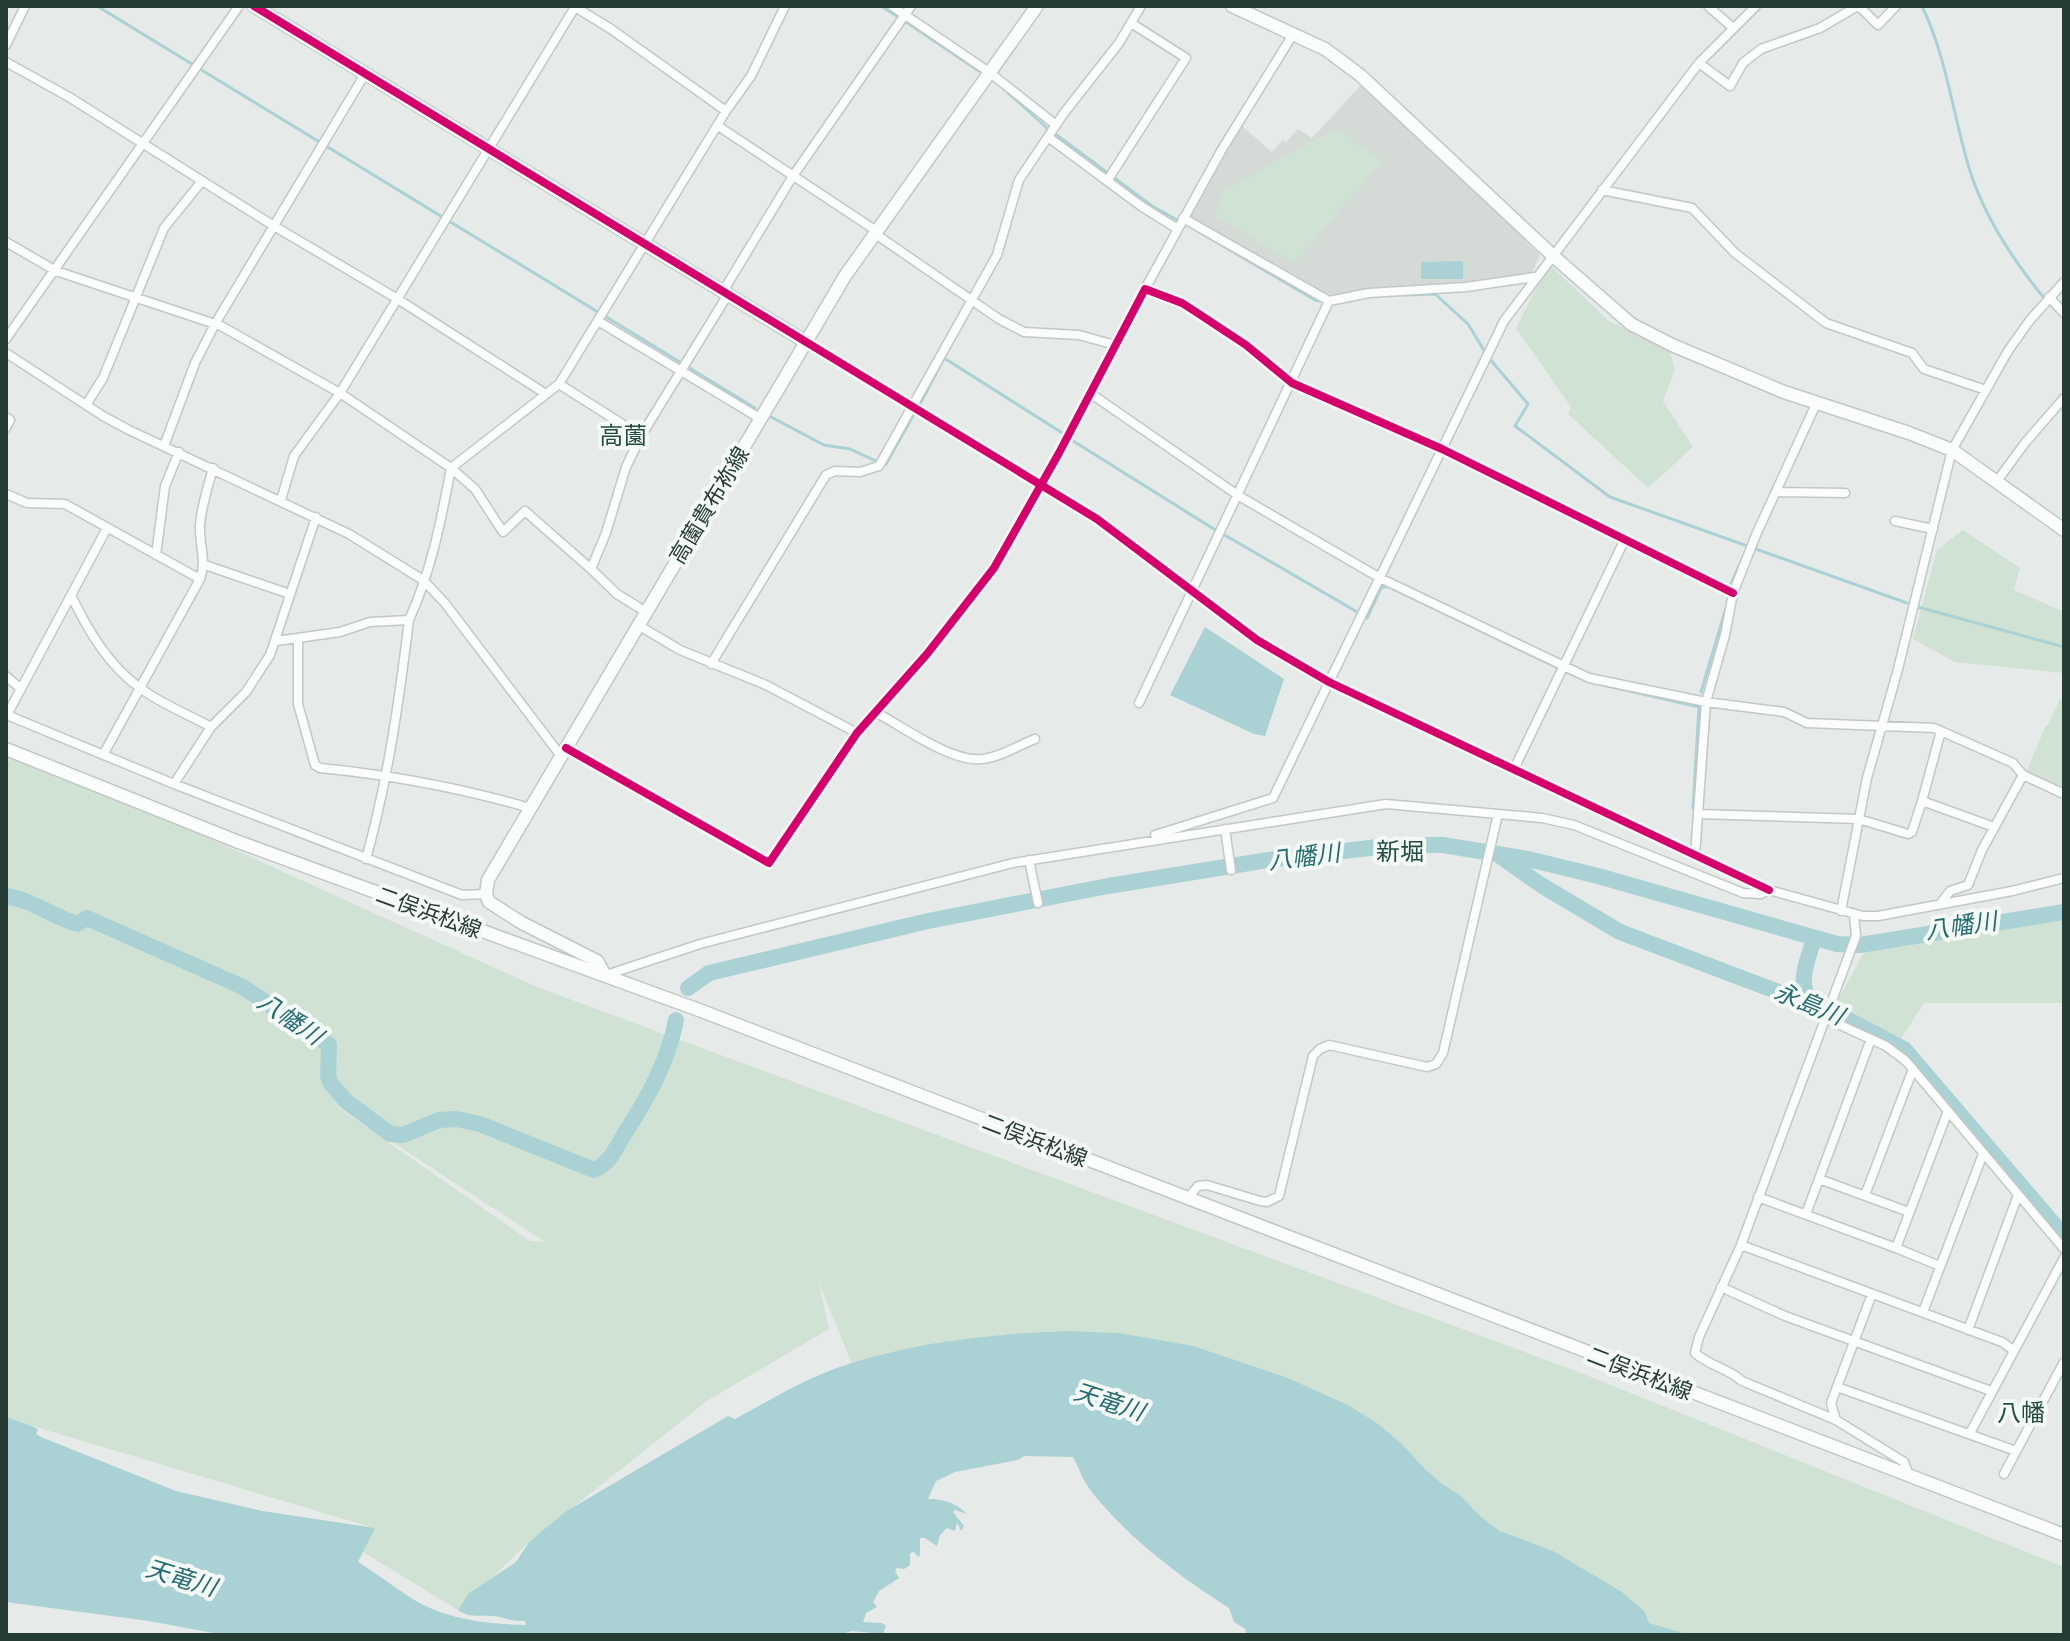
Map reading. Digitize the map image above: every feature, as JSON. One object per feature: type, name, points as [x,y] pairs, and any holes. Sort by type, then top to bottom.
[{"type":"main road","points":[[254,6],[806,342]]},
{"type":"main road","name":"高薗貴布祢線","points":[[486,894],[488,880],[530,808],[874,231],[1037,6]]},
{"type":"main road","points":[[1242,8],[1292,36],[1325,49],[1360,75],[1552,255],[1610,307],[1648,334],[1816,404],[1952,450],[2064,530]]},
{"type":"main road","name":"二俣浜松線","points":[[6,749],[319,872],[605,975],[2064,1535]]},
{"type":"main road","points":[[486,894],[489,902],[498,909],[597,961],[605,975]]},
{"type":"street","points":[[6,45],[25,6]]},
{"type":"street","points":[[6,339],[239,6]]},
{"type":"street","points":[[366,859],[387,775],[409,620],[424,588],[423,580],[435,552],[451,468],[559,384],[726,111],[751,76],[785,6]]},
{"type":"street","points":[[892,6],[989,72],[1056,125]]},
{"type":"street","points":[[591,569],[606,533],[626,467],[641,436],[793,176],[911,6]]},
{"type":"street","points":[[711,664],[826,475],[835,471],[860,472],[879,466],[997,255],[1019,180],[1056,125],[1119,43],[1141,6]]},
{"type":"street","points":[[1708,6],[1733,28]]},
{"type":"street","points":[[1134,843],[1273,798],[1504,321],[1699,63],[1756,6]]},
{"type":"street","points":[[1699,63],[1730,86],[1743,63],[1761,49],[1820,28],[1856,7],[1878,25],[1896,6]]},
{"type":"street","points":[[281,500],[294,456],[340,393],[575,7],[726,111]]},
{"type":"street","points":[[1109,177],[1186,58],[1131,23]]},
{"type":"street","points":[[6,353],[116,423],[316,517],[386,555],[423,580],[444,602],[564,752],[769,863],[857,733],[927,654],[994,568],[1041,487],[1180,223],[1292,36]]},
{"type":"street","points":[[6,62],[69,97],[274,226],[396,298],[546,394]]},
{"type":"street","points":[[164,446],[195,363],[215,324],[365,74]]},
{"type":"street","points":[[718,126],[973,302],[1024,332],[1079,335],[1115,345]]},
{"type":"street","points":[[1048,137],[1180,223],[1329,301],[1369,293],[1466,287],[1535,277]]},
{"type":"street","points":[[86,405],[103,378],[164,228],[202,181]]},
{"type":"street","points":[[1602,190],[1692,208],[1735,253],[1826,323],[1854,335],[1898,347],[1916,356],[1924,369],[1986,390]]},
{"type":"street","points":[[6,242],[56,271],[215,324],[340,393],[451,468],[475,489],[503,532],[525,511],[617,594],[646,612]]},
{"type":"street","points":[[1841,911],[1881,727],[1952,450],[2008,351],[2064,282]]},
{"type":"street","points":[[1145,289],[1182,303],[1246,345],[1292,383],[1442,449],[1733,593]]},
{"type":"street","points":[[2049,297],[2064,313]]},
{"type":"street","points":[[1139,703],[1329,301]]},
{"type":"street","points":[[600,318],[761,419]]},
{"type":"street","points":[[806,342],[1097,519],[1257,640],[1329,682],[1769,890],[1854,915],[1878,916],[2064,878]]},
{"type":"street","points":[[559,384],[641,436]]},
{"type":"street","points":[[1090,393],[1239,496],[1380,578],[1589,678],[1706,702],[1784,712],[1807,723],[1934,728],[2013,763],[2023,775],[2064,794]]},
{"type":"street","points":[[1997,481],[2064,398]]},
{"type":"street","points":[[1695,856],[1706,702],[1733,593],[1816,404]]},
{"type":"street","points":[[6,417],[10,420],[6,428]]},
{"type":"street","points":[[156,555],[165,486],[179,452]]},
{"type":"street","points":[[103,755],[200,579],[205,565],[200,529],[213,468]]},
{"type":"street","points":[[1777,492],[1845,493]]},
{"type":"street","points":[[6,494],[27,503],[65,504],[200,579]]},
{"type":"street","points":[[174,784],[211,727],[246,692],[276,641],[316,517]]},
{"type":"street","points":[[1895,521],[1933,529]]},
{"type":"street","points":[[107,528],[7,715],[174,784],[462,895],[486,894]]},
{"type":"street","points":[[1514,769],[1624,541]]},
{"type":"street","points":[[205,565],[290,594]]},
{"type":"street","points":[[71,595],[101,648],[141,689],[211,727]]},
{"type":"street","points":[[276,641],[340,632],[370,622],[409,620]]},
{"type":"street","points":[[638,625],[680,650],[766,685],[857,733]]},
{"type":"street","points":[[298,639],[298,704],[315,765],[467,790],[530,808]]},
{"type":"street","points":[[6,676],[21,689]]},
{"type":"street","points":[[875,712],[931,745],[957,756],[980,760],[1035,739]]},
{"type":"street","points":[[1698,814],[1859,819],[1908,834],[1912,832],[1922,801],[1941,731]]},
{"type":"street","points":[[1940,904],[1950,891],[1968,885],[1982,850],[2023,775]]},
{"type":"street","points":[[1922,801],[1994,827]]},
{"type":"street","points":[[605,975],[700,944],[1029,860],[1386,804],[1542,818],[1574,825],[1743,893],[1761,894],[1769,890]]},
{"type":"street","points":[[1187,1199],[1198,1186],[1207,1185],[1260,1201],[1267,1202],[1279,1196],[1313,1056],[1320,1049],[1329,1045],[1427,1067],[1436,1064],[1443,1053],[1498,814]]},
{"type":"street","points":[[1225,829],[1231,870]]},
{"type":"street","points":[[1029,860],[1038,903]]},
{"type":"street","points":[[1854,915],[1856,936],[1850,953],[1741,1245],[1695,1353],[1704,1361],[1734,1373],[1742,1381],[1836,1420],[1904,1462],[1909,1476]]},
{"type":"street","points":[[1825,1018],[1896,1053],[1913,1069],[2064,1249]]},
{"type":"street","points":[[1806,1214],[1871,1039]]},
{"type":"street","points":[[1865,1195],[1913,1069]]},
{"type":"street","points":[[1896,1248],[1948,1111]]},
{"type":"street","points":[[1923,1312],[1983,1154]]},
{"type":"street","points":[[1819,1179],[1909,1212]]},
{"type":"street","points":[[1968,1330],[2018,1195]]},
{"type":"street","points":[[1758,1197],[1940,1266]]},
{"type":"street","points":[[1741,1245],[2002,1342],[2013,1350]]},
{"type":"street","points":[[1970,1433],[2064,1258]]},
{"type":"street","points":[[1721,1287],[1785,1316],[1991,1391]]},
{"type":"street","points":[[1836,1420],[1831,1403],[1872,1294]]},
{"type":"street","points":[[2004,1474],[2064,1362]]},
{"type":"street","points":[[1837,1387],[2016,1451]]},
{"type":"shaded area","points":[[1362,84],[1540,255],[1530,277],[1325,295],[1188,219],[1242,126],[1272,152],[1298,129],[1312,138]]},
{"type":"green space","points":[[1335,128],[1382,161],[1294,263],[1215,216],[1223,191]]},
{"type":"green space","points":[[1549,264],[1609,321],[1670,351],[1675,370],[1663,401],[1693,447],[1648,488],[1568,414],[1571,407],[1516,328]]},
{"type":"green space","points":[[1963,530],[2020,568],[2014,590],[2064,612],[2064,673],[1955,662],[1913,639],[1937,550]]},
{"type":"green space","points":[[2060,699],[2064,700],[2064,788],[2026,773]]},
{"type":"green space","points":[[6,744],[537,987],[1576,1371],[2064,1567],[2064,1635],[1667,1635],[1500,1531],[1288,1378],[953,1340],[852,1364],[819,1283],[829,1329],[707,1401],[529,1542],[458,1610],[363,1552],[374,1528],[6,1418]],"holes":[[[336,1106],[545,1242],[530,1241]]]},
{"type":"green space","points":[[2064,919],[2064,1003],[1924,1003],[1897,1045],[1836,1004],[1864,952]]},
{"type":"water","points":[[1463,261],[1463,279],[1421,279],[1421,262]]},
{"type":"water","points":[[1205,627],[1284,679],[1265,736],[1254,734],[1170,695]]},
{"type":"water","name":"天竜川","points":[[1068,1331],[1119,1333],[1193,1346],[1288,1378],[1350,1406],[1378,1424],[1441,1483],[1461,1496],[1500,1531],[1553,1551],[1622,1592],[1644,1611],[1649,1623],[1690,1635],[1247,1635],[1245,1629],[1234,1622],[1229,1608],[1173,1569],[1105,1508],[1088,1487],[1073,1457],[1024,1456],[1018,1460],[955,1472],[936,1481],[928,1499],[944,1500],[959,1507],[967,1514],[953,1512],[964,1526],[961,1531],[957,1522],[955,1531],[947,1528],[940,1535],[937,1546],[920,1538],[920,1555],[910,1553],[910,1565],[904,1569],[897,1568],[895,1571],[899,1578],[879,1591],[873,1602],[877,1607],[866,1613],[863,1622],[882,1623],[886,1626],[883,1634],[852,1631],[838,1635],[224,1635],[149,1621],[6,1602],[6,1417],[34,1427],[41,1437],[176,1491],[262,1511],[375,1528],[358,1562],[409,1596],[456,1617],[526,1625],[525,1621],[470,1615],[458,1610],[468,1594],[516,1562],[529,1542],[565,1512],[728,1416],[735,1419],[821,1374],[891,1352],[979,1337]]},
{"type":"waterway","points":[[97,6],[755,408]]},
{"type":"waterway","points":[[881,6],[898,17]]},
{"type":"waterway","points":[[1922,6],[1938,46],[1976,188],[2001,238],[2044,298]]},
{"type":"waterway","points":[[906,22],[979,71]]},
{"type":"waterway","points":[[1003,88],[1048,129]]},
{"type":"waterway","points":[[1054,133],[1152,206],[1179,221]]},
{"type":"waterway","points":[[1196,230],[1315,300],[1325,302]]},
{"type":"waterway","points":[[1404,295],[1435,294],[1468,324],[1485,352]]},
{"type":"waterway","points":[[920,404],[944,358],[1064,434]]},
{"type":"waterway","points":[[1489,358],[1528,404],[1515,426],[1610,497],[1907,603]]},
{"type":"waterway","points":[[886,464],[913,416]]},
{"type":"waterway","points":[[771,417],[824,445],[850,449],[876,461]]},
{"type":"waterway","points":[[1070,439],[1217,531]]},
{"type":"waterway","points":[[1223,534],[1359,613]]},
{"type":"waterway","points":[[1731,584],[1744,555]]},
{"type":"waterway","points":[[1367,618],[1381,588],[1387,586],[1558,668]]},
{"type":"waterway","points":[[1918,607],[2064,647]]},
{"type":"waterway","points":[[1701,692],[1726,608]]},
{"type":"waterway","points":[[1566,672],[1581,678]]},
{"type":"waterway","points":[[1595,683],[1699,707],[1693,808]]},
{"type":"waterway","name":"八幡川","points":[[688,988],[709,973],[928,921],[1108,886],[1274,859],[1396,845],[1443,845],[1528,859],[1837,944],[1860,945],[2064,912]]},
{"type":"waterway","name":"永島川","points":[[1500,856],[1541,885],[1620,932],[1837,1014],[1904,1049],[2064,1236]]},
{"type":"waterway","name":"八幡川","points":[[6,896],[77,924],[87,918],[243,987],[329,1045],[328,1076],[331,1084],[347,1102],[390,1134],[403,1135],[439,1120],[456,1119],[480,1124],[594,1170],[612,1154],[649,1092],[668,1050],[676,1020]]},
{"type":"waterway","points":[[1812,1005],[1804,981],[1814,939]]},
{"type":"cycle path","points":[[254,6],[1097,519],[1257,640],[1329,682],[1769,890]]},
{"type":"cycle path","points":[[566,748],[769,863],[857,733],[927,654],[994,568],[1059,453],[1145,289],[1182,303],[1246,345],[1292,383],[1442,449],[1733,593]]},
{"type":"district","name":"高薗","points":[[623,436]]},
{"type":"district","name":"新堀","points":[[1400,852]]},
{"type":"district","name":"八幡","points":[[2021,1413]]}]
